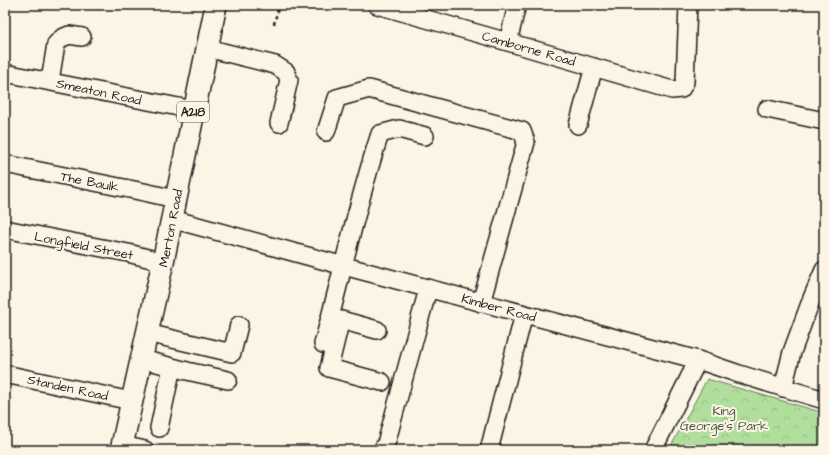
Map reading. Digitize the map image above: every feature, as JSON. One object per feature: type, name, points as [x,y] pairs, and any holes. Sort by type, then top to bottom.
[{"type":"main road","name":"Merton Road","points":[[121,447],[163,262],[216,5]]},
{"type":"street","name":"Camborne Road","points":[[377,5],[672,90],[681,89],[685,82],[688,5]]},
{"type":"street","points":[[508,42],[517,5]]},
{"type":"street","points":[[50,81],[56,44],[62,38],[69,36],[82,37]]},
{"type":"street","points":[[207,48],[275,65],[286,72],[289,80],[279,123]]},
{"type":"street","points":[[578,125],[594,67]]},
{"type":"street","name":"Smeaton Road","points":[[5,73],[194,110]]},
{"type":"street","points":[[326,132],[337,98],[369,89],[522,131],[526,142],[481,303]]},
{"type":"street","points":[[767,109],[824,121]]},
{"type":"street","points":[[382,382],[328,368],[341,320],[367,174],[380,134],[399,129],[425,136]]},
{"type":"street","name":"The Baulk","points":[[5,164],[144,192],[174,209]]},
{"type":"street","name":"Kimber Road","points":[[174,209],[350,268],[698,360],[824,400]]},
{"type":"street","name":"Longfield Street","points":[[5,229],[128,253],[163,262]]},
{"type":"street","points":[[323,344],[350,268]]},
{"type":"street","points":[[783,388],[792,352],[824,270]]},
{"type":"street","points":[[382,450],[386,444],[428,289]]},
{"type":"street","points":[[489,450],[524,314]]},
{"type":"street","points":[[341,320],[376,330]]},
{"type":"street","points":[[147,333],[232,353],[239,325]]},
{"type":"street","points":[[142,359],[228,380]]},
{"type":"street","points":[[653,450],[698,360]]},
{"type":"street","points":[[159,428],[172,367]]},
{"type":"street","name":"Standen Road","points":[[5,374],[131,401]]},
{"type":"street","points":[[121,447],[145,450]]},
{"type":"path","points":[[274,24],[279,5]]},
{"type":"green space","name":"King George's Park","points":[[707,379],[824,413],[824,450],[669,450]]}]
